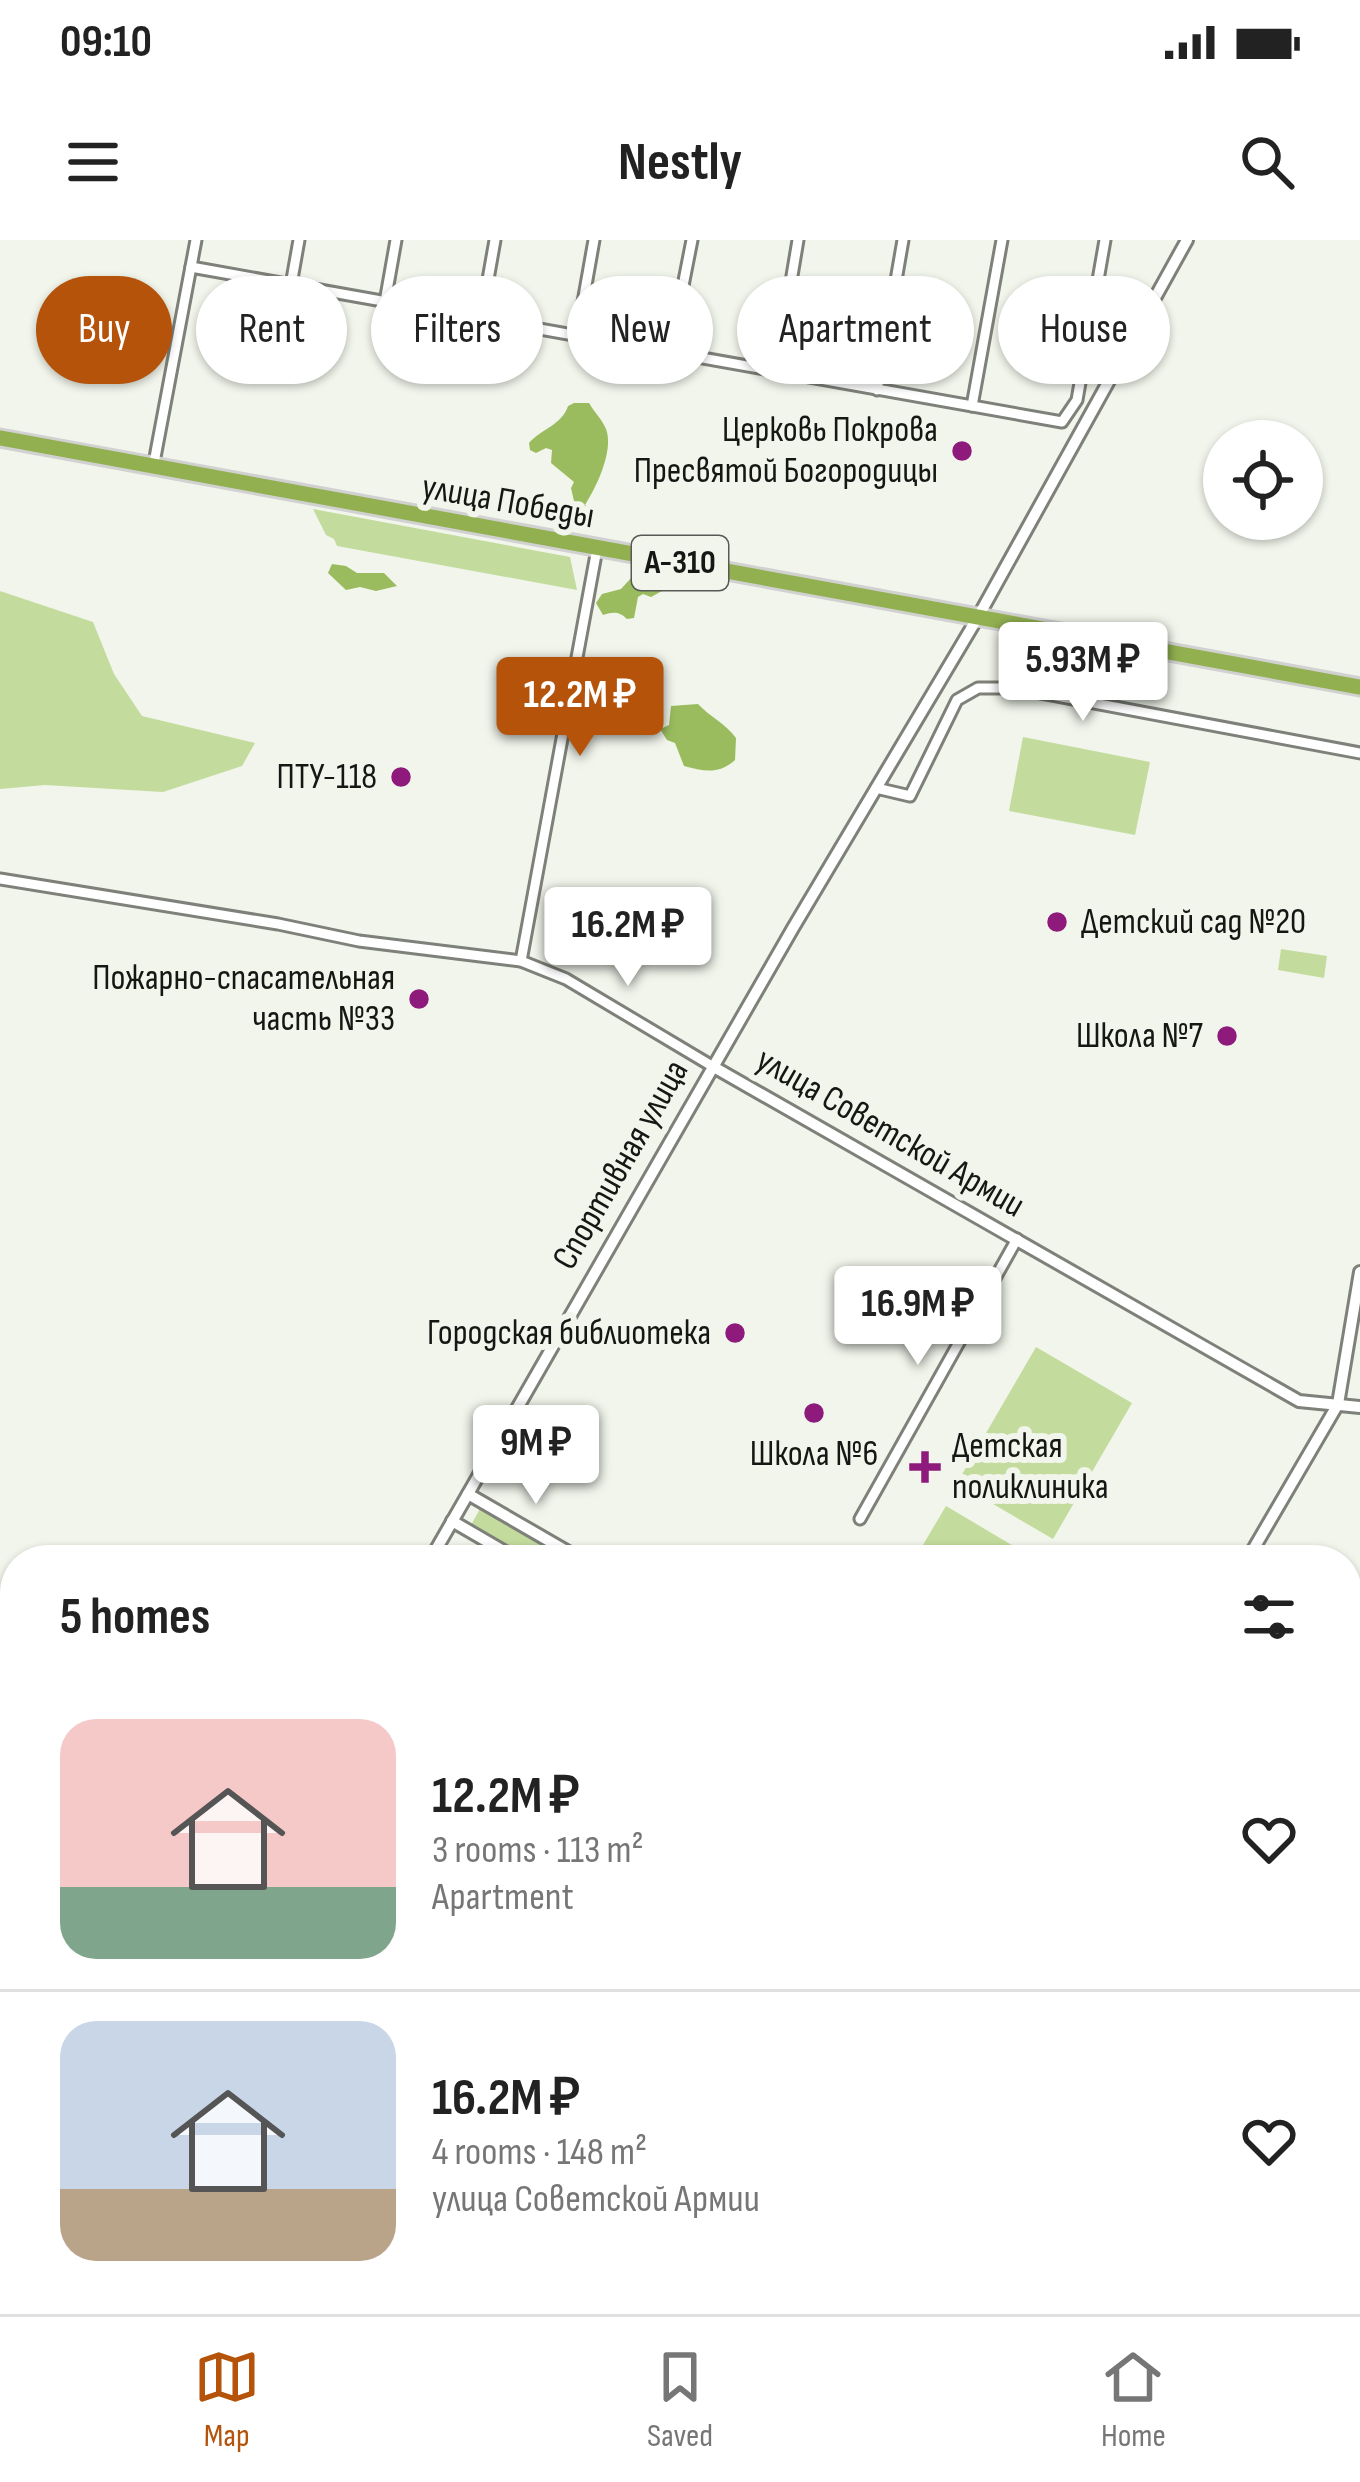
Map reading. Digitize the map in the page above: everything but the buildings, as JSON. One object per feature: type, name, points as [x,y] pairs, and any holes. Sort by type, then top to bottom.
[{"type":"highway","name":"улица Победы","points":[[0,438],[1360,687]]},
{"type":"street","points":[[153,468],[196,240]]},
{"type":"street","points":[[293,276],[299,240]]},
{"type":"street","points":[[390,276],[396,240]]},
{"type":"street","points":[[489,276],[496,240]]},
{"type":"street","points":[[588,276],[594,240]]},
{"type":"street","points":[[685,276],[692,240]]},
{"type":"street","points":[[792,276],[798,240]]},
{"type":"street","points":[[877,389],[903,240]]},
{"type":"street","points":[[972,406],[1001,240]]},
{"type":"street","points":[[1099,276],[1105,240]]},
{"type":"street","name":"Спортивная улица","points":[[1167,276],[1187,240]]},
{"type":"street","points":[[191,267],[241,276]]},
{"type":"street","points":[[849,384],[1062,422],[1077,400],[1080,384]]},
{"type":"street","name":"Спортивная улица","points":[[438,1545],[1108,384]]},
{"type":"street","points":[[1077,400],[1095,409]]},
{"type":"street","points":[[521,961],[597,549]]},
{"type":"street","points":[[876,788],[910,796],[957,700],[978,688],[1014,688],[1360,753]]},
{"type":"street","name":"улица Советской Армии","points":[[0,879],[359,941],[521,961],[566,979],[1299,1401],[1360,1407]]},
{"type":"street","points":[[860,1519],[1016,1239]]},
{"type":"street","points":[[1256,1545],[1338,1404],[1360,1273]]},
{"type":"street","points":[[468,1494],[556,1545]]},
{"type":"street","points":[[452,1521],[493,1545]]},
{"type":"green space","points":[[574,403],[589,403],[608,438],[603,468],[585,505],[594,510],[586,517],[571,505],[574,482],[551,463],[552,450],[536,453],[529,443]]},
{"type":"green space","points":[[313,509],[570,557],[577,590],[337,546]]},
{"type":"green space","points":[[332,564],[357,573],[384,573],[397,586],[346,590],[328,573]]},
{"type":"green space","points":[[633,576],[664,587],[651,597],[638,597],[634,618],[603,615],[596,603],[602,594],[621,589]]},
{"type":"green space","points":[[0,591],[93,622],[114,674],[142,716],[255,743],[242,766],[163,792],[45,785],[0,789]]},
{"type":"green space","points":[[595,670],[601,676],[596,721],[586,729],[571,719],[578,675]]},
{"type":"green space","points":[[698,704],[736,738],[735,760],[723,768],[684,766],[675,743],[660,729],[669,725],[671,706]]},
{"type":"green space","points":[[1023,737],[1150,762],[1135,835],[1009,811]]},
{"type":"green space","points":[[1281,949],[1327,956],[1324,978],[1278,970]]},
{"type":"green space","points":[[1036,1347],[1132,1403],[1053,1539],[957,1483]]},
{"type":"green space","points":[[946,1506],[1012,1545],[923,1545]]},
{"type":"green space","points":[[481,1507],[548,1545],[506,1545],[471,1525]]},
{"type":"place","name":"Церковь Покрова Пресвятой Богородицы","points":[[962,451]]},
{"type":"place","name":"ПТУ-118","points":[[401,777]]},
{"type":"place","name":"Детский сад №20","points":[[1057,922]]},
{"type":"place","name":"Пожарно-спасательная часть №33","points":[[419,999]]},
{"type":"place","name":"Школа №7","points":[[1227,1036]]},
{"type":"place","name":"Городская библиотека","points":[[735,1333]]},
{"type":"place","name":"Школа №6","points":[[814,1413]]},
{"type":"place","name":"Детская поликлиника","points":[[925,1467]]}]
